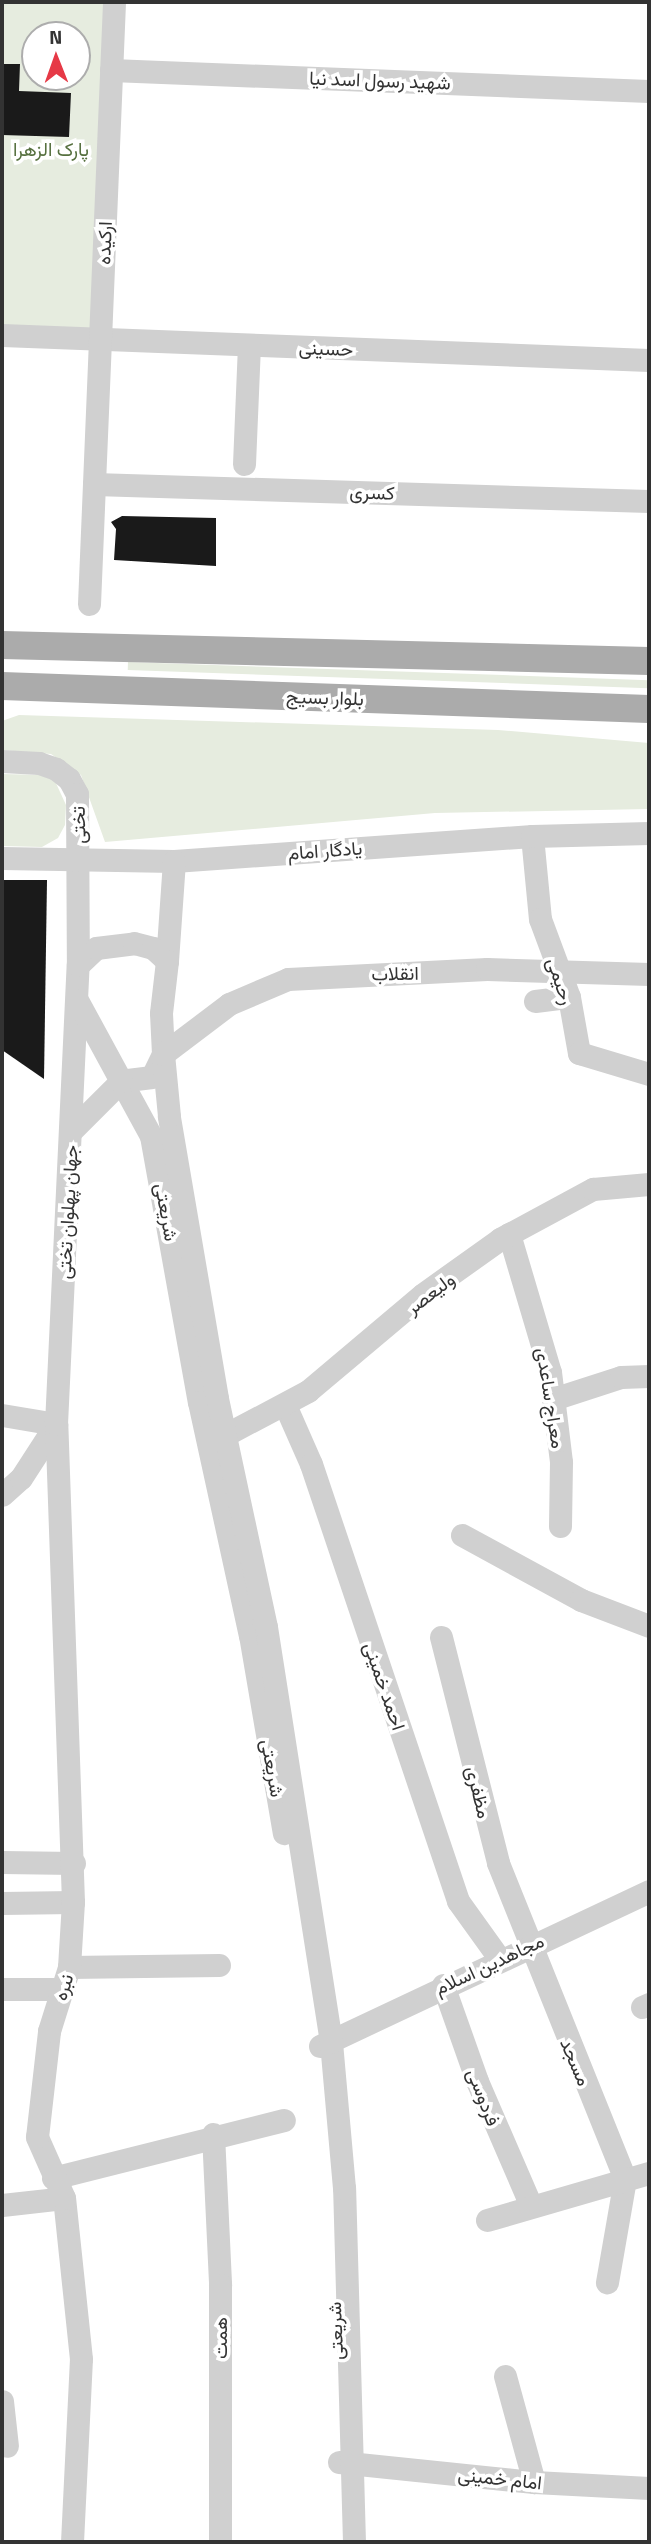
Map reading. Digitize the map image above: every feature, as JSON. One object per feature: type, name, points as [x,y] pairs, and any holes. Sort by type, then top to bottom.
[{"type":"main road","points":[[2,642],[649,662]]},
{"type":"main road","name":"بلوار بسیج","points":[[2,686],[649,709]]},
{"type":"main road","points":[[2,697],[62,689]]},
{"type":"street","name":"ارکیده","points":[[89,604],[114,2]]},
{"type":"street","name":"شهید رسول اسد نیا","points":[[111,70],[649,91]]},
{"type":"street","name":"حسینی","points":[[2,335],[649,360]]},
{"type":"street","points":[[244,464],[249,345]]},
{"type":"street","name":"کسری","points":[[94,484],[649,501]]},
{"type":"street","name":"تختی","points":[[2,761],[39,763],[69,779],[80,809],[78,861]]},
{"type":"street","name":"یادگار امام","points":[[2,858],[174,861],[532,836],[649,833]]},
{"type":"street","name":"رحیمی","points":[[532,836],[540,919],[569,997],[579,1054],[649,1074]]},
{"type":"street","points":[[78,861],[78,965]]},
{"type":"street","name":"شریعتی","points":[[174,861],[161,1013],[169,1116],[225,1435],[266,1627],[344,2188],[346,2462],[341,2542]]},
{"type":"street","points":[[78,965],[96,948],[134,943],[153,948],[167,961]]},
{"type":"street","name":"جهان پهلوان تختی","points":[[56,1424],[78,965]]},
{"type":"street","name":"انقلاب","points":[[121,1081],[152,1077],[163,1054],[229,1004],[288,979],[558,970],[649,974]]},
{"type":"street","points":[[535,1001],[569,997]]},
{"type":"street","name":"شریعتی","points":[[77,1000],[147,1126],[162,1179],[199,1402],[250,1635],[325,2044]]},
{"type":"street","points":[[71,1131],[121,1081]]},
{"type":"street","name":"ولیعصر","points":[[225,1435],[285,1405],[423,1294],[509,1234],[593,1189],[649,1184]]},
{"type":"street","name":"معراج ساعدی","points":[[509,1234],[550,1372],[561,1462],[560,1526]]},
{"type":"street","points":[[552,1399],[621,1377],[649,1376]]},
{"type":"street","name":"احمد خمینی","points":[[285,1405],[311,1464],[458,1901],[499,1958]]},
{"type":"street","points":[[2,1415],[56,1424],[21,1478],[2,1495]]},
{"type":"street","name":"نبره","points":[[56,1424],[74,1902],[66,1978],[49,2031],[37,2137],[59,2188],[81,2359],[72,2542]]},
{"type":"street","points":[[462,1535],[581,1600],[649,1626]]},
{"type":"street","name":"مظفری","points":[[441,1637],[498,1863],[527,1945]]},
{"type":"street","points":[[2,1863],[74,1863]]},
{"type":"street","name":"مجاهدین اسلام","points":[[325,2044],[499,1958],[649,1891]]},
{"type":"street","points":[[2,1903],[74,1902]]},
{"type":"street","name":"مسجد","points":[[527,1945],[625,2179]]},
{"type":"street","points":[[2,1989],[66,1978],[219,1965]]},
{"type":"street","name":"فردوسی","points":[[443,1985],[481,2093],[531,2206]]},
{"type":"street","points":[[2,2205],[213,2134],[284,2120]]},
{"type":"street","name":"همت","points":[[213,2134],[220,2285],[220,2542]]},
{"type":"street","points":[[487,2220],[649,2173]]},
{"type":"street","points":[[607,2282],[625,2179]]},
{"type":"street","points":[[505,2376],[534,2482]]},
{"type":"street","points":[[2,2401],[5,2433]]},
{"type":"street","name":"شریعتی","points":[[346,2462],[354,2542]]},
{"type":"street","name":"امام خمینی","points":[[346,2462],[534,2482],[649,2488]]},
{"type":"green space","name":"پارک الزهرا","points":[[2,2],[105,2],[94,332],[2,328]]},
{"type":"green space","points":[[128,662],[649,680],[648,688],[128,670]]},
{"type":"green space","points":[[19,715],[498,730],[649,743],[649,809],[435,813],[105,842],[81,775],[51,754],[2,750],[2,721]]},
{"type":"green space","points":[[2,774],[44,775],[55,781],[66,805],[65,825],[58,838],[42,847],[2,846]]},
{"type":"building","points":[[2,64],[20,64],[19,91],[71,93],[69,137],[2,135]]},
{"type":"building","points":[[122,516],[216,518],[216,566],[114,560],[116,529],[111,522]]},
{"type":"building","points":[[2,880],[47,880],[44,1079],[2,1050]]}]
